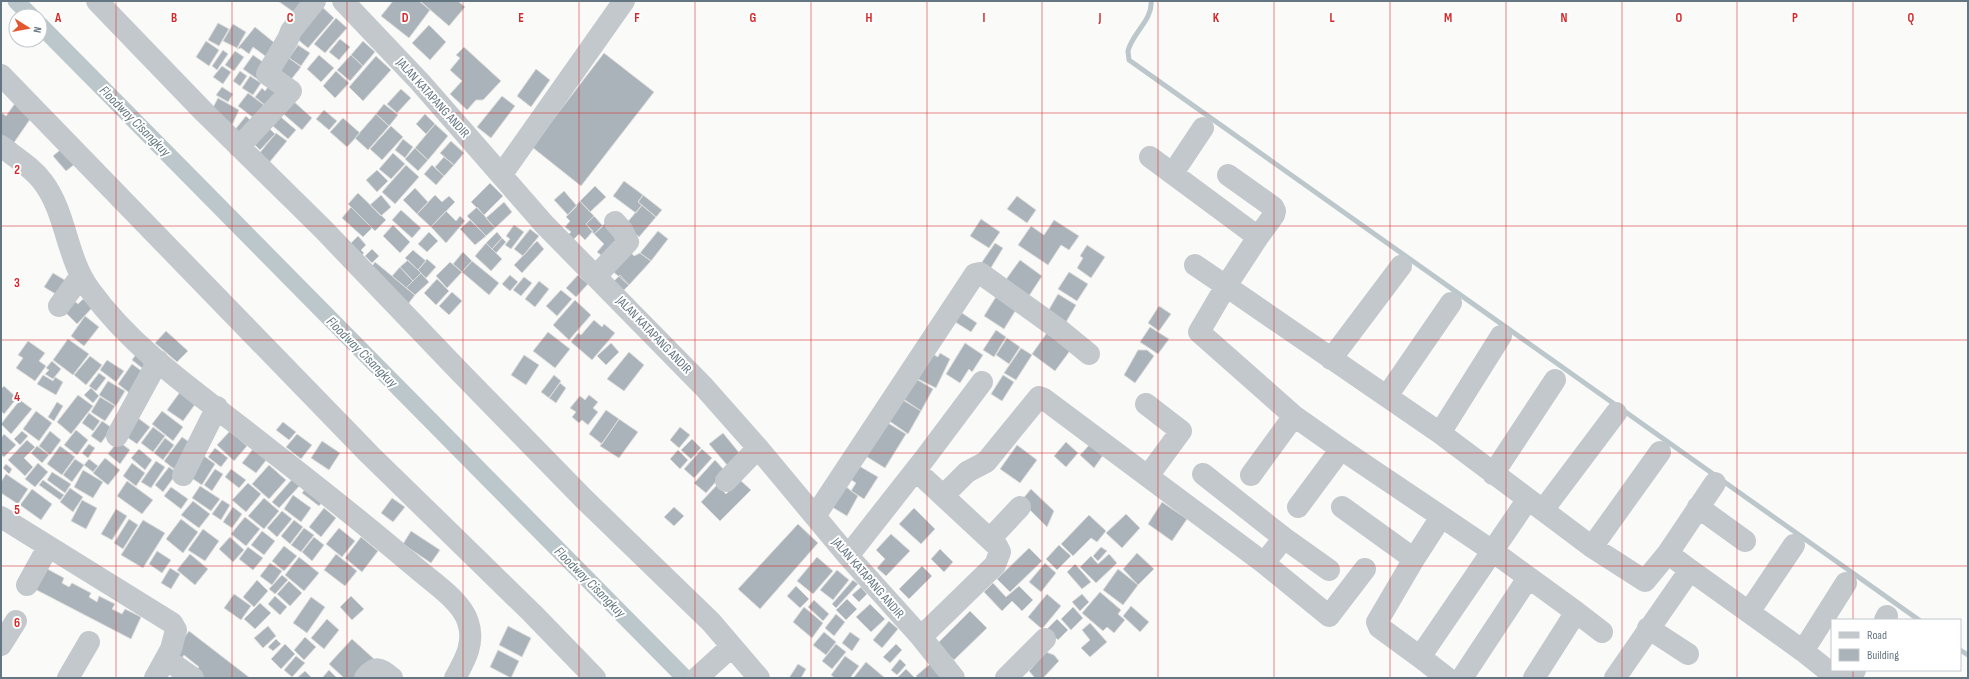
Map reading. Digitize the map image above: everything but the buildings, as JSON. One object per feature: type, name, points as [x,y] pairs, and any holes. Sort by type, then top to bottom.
[{"type":"street","points":[[97,1],[239,147],[323,229],[584,499],[710,622],[759,678]]},
{"type":"street","points":[[239,147],[292,91],[267,74],[288,39],[291,31],[315,1]]},
{"type":"street","name":"JALAN KATAPANG ANDIR","points":[[343,1],[420,82],[502,174],[544,224],[704,387],[758,448],[848,556],[921,637],[954,678]]},
{"type":"street","points":[[502,174],[624,1]]},
{"type":"street","points":[[1,75],[369,454],[532,613],[595,678]]},
{"type":"street","points":[[1173,173],[1203,128]]},
{"type":"street","points":[[1,146],[36,172],[45,183],[56,203],[70,251],[80,278],[113,320],[158,361],[374,532],[453,599],[468,621],[470,633],[470,644],[459,677]]},
{"type":"street","points":[[1150,157],[1258,237]]},
{"type":"street","points":[[1228,175],[1274,207],[1275,211],[1274,215],[1226,286],[1199,332],[1294,416],[1491,550],[1602,632]]},
{"type":"street","points":[[596,276],[628,242],[622,230],[615,222]]},
{"type":"street","points":[[1195,266],[1387,396],[1592,547],[1643,581],[1649,578],[1668,553],[1715,483]]},
{"type":"street","points":[[1331,359],[1401,266]]},
{"type":"street","points":[[815,516],[975,274],[980,274],[1061,331],[1089,354]]},
{"type":"street","points":[[59,306],[80,278]]},
{"type":"street","points":[[1387,396],[1451,303]]},
{"type":"street","points":[[1440,434],[1501,336]]},
{"type":"street","points":[[117,436],[158,361]]},
{"type":"street","points":[[1493,474],[1555,380]]},
{"type":"street","points":[[848,556],[926,458],[982,382]]},
{"type":"street","points":[[944,495],[967,472],[986,462],[1039,397],[1044,399],[1264,563],[1329,616],[1365,569]]},
{"type":"street","points":[[1146,404],[1181,431],[1148,476]]},
{"type":"street","points":[[183,475],[217,407]]},
{"type":"street","points":[[1420,657],[1491,550],[1536,505],[1616,413]]},
{"type":"street","points":[[1251,475],[1294,416]]},
{"type":"street","points":[[726,481],[758,448]]},
{"type":"street","points":[[1298,507],[1341,449]]},
{"type":"street","points":[[1592,547],[1660,452]]},
{"type":"street","points":[[1203,474],[1284,538],[1330,570]]},
{"type":"street","points":[[921,637],[995,565],[1000,552],[997,546],[990,539],[925,479]]},
{"type":"street","points":[[990,539],[1020,507]]},
{"type":"street","points":[[1342,507],[1414,559]]},
{"type":"street","points":[[1698,507],[1745,541]]},
{"type":"street","points":[[1,517],[172,623],[176,630],[175,640],[155,678]]},
{"type":"street","points":[[1441,517],[1377,622],[1379,626],[1447,678]]},
{"type":"street","points":[[1264,563],[1284,538]]},
{"type":"street","points":[[1749,612],[1794,544]]},
{"type":"street","points":[[27,586],[48,546]]},
{"type":"street","points":[[1668,553],[1803,651],[1837,678]]},
{"type":"street","points":[[1616,677],[1648,628],[1690,570]]},
{"type":"street","points":[[1462,678],[1528,578]]},
{"type":"street","points":[[1803,651],[1846,583]]},
{"type":"street","points":[[1536,677],[1576,612]]},
{"type":"street","points":[[1,645],[16,621]]},
{"type":"street","points":[[1648,628],[1688,654]]},
{"type":"street","points":[[1006,678],[1044,639]]},
{"type":"street","points":[[68,678],[89,642]]},
{"type":"street","points":[[697,678],[731,647]]},
{"type":"street","points":[[166,659],[193,678]]},
{"type":"street","points":[[364,678],[370,671],[378,669],[385,672],[392,678]]},
{"type":"waterway","name":"Floodway Cisangkuy","points":[[16,1],[23,8]]},
{"type":"waterway","points":[[1151,1],[1149,14],[1130,44],[1128,51],[1129,60],[1918,619]]},
{"type":"waterway","name":"Floodway Cisangkuy","points":[[48,33],[685,678]]},
{"type":"waterway","points":[[1961,651],[1968,655]]}]
